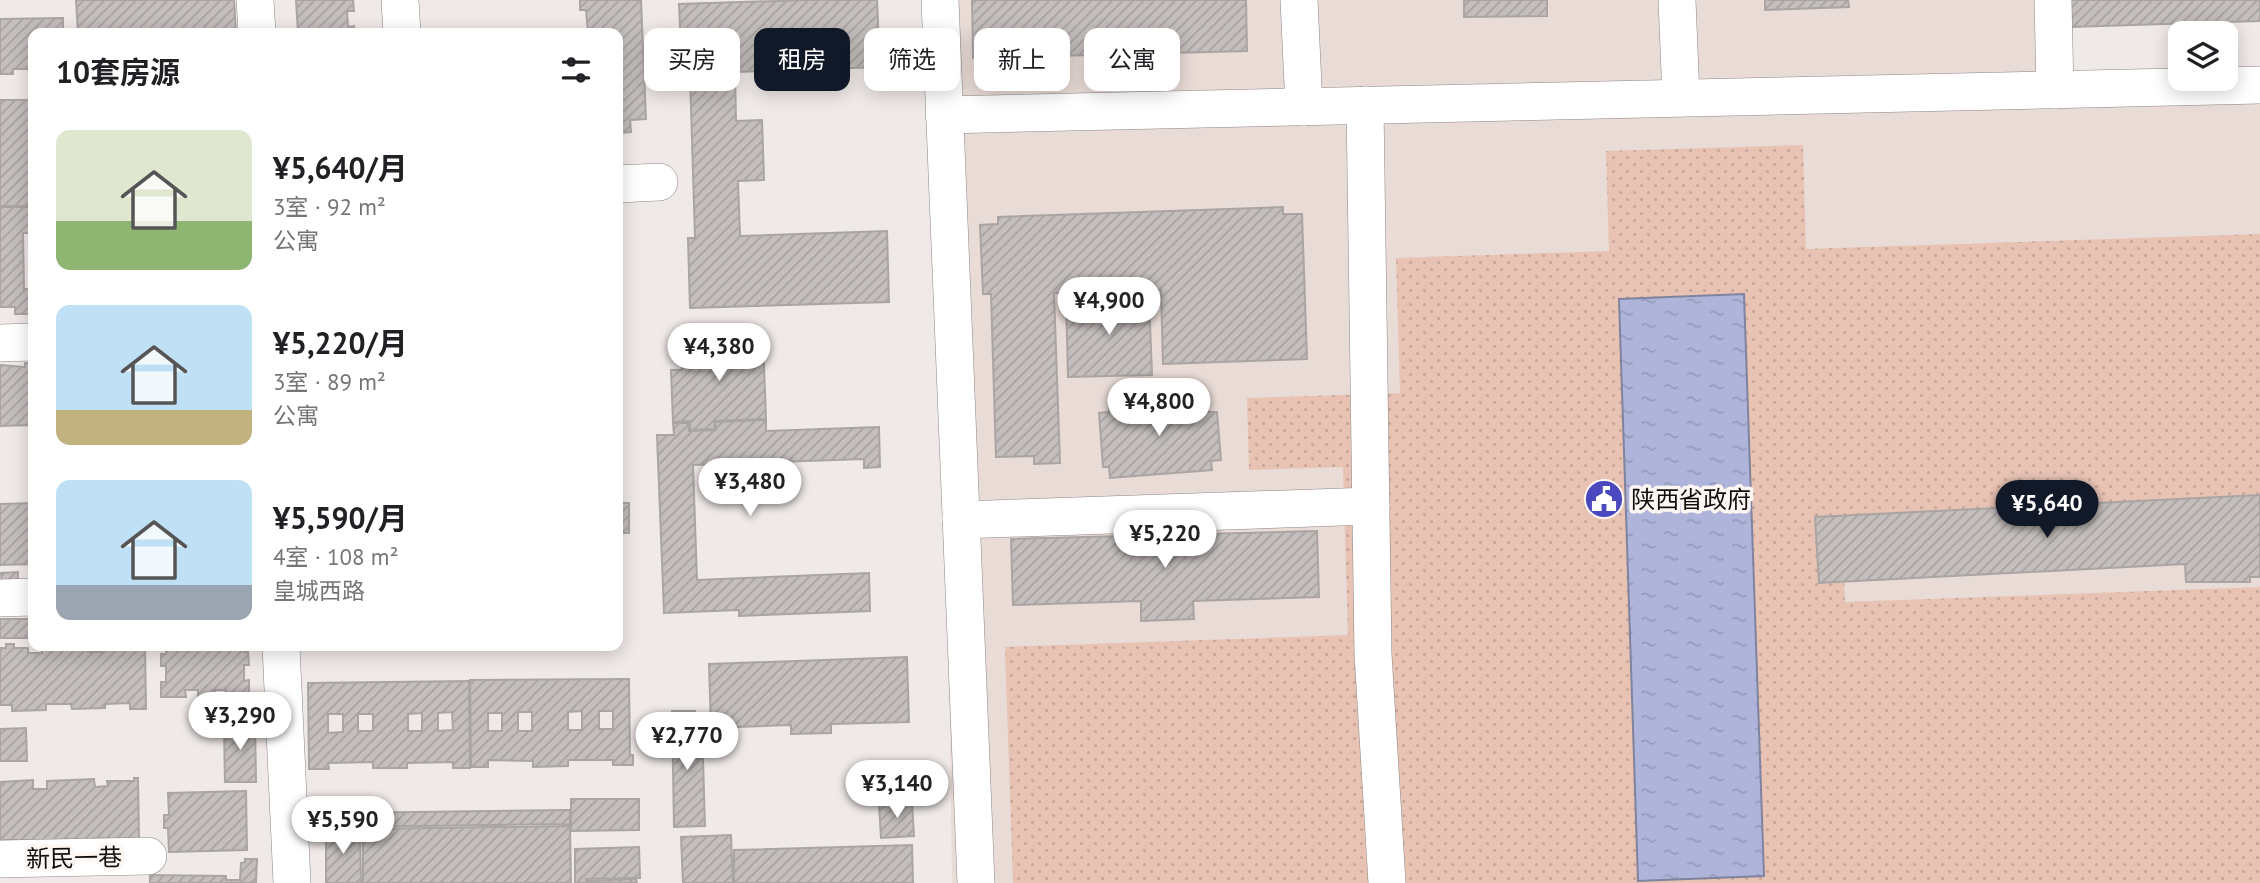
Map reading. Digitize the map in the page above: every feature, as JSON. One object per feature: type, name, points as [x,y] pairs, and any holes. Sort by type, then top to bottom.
[{"type":"street","points":[[255,0],[257,28]]},
{"type":"street","points":[[400,0],[402,28]]},
{"type":"street","points":[[940,0],[976,883]]},
{"type":"street","points":[[1299,0],[1304,107]]},
{"type":"street","points":[[1677,0],[1681,97]]},
{"type":"street","points":[[2053,0],[2055,90]]},
{"type":"street","points":[[944,115],[2260,85]]},
{"type":"street","points":[[1365,106],[1373,654],[1387,883]]},
{"type":"street","points":[[623,184],[659,182]]},
{"type":"street","points":[[0,343],[28,342]]},
{"type":"street","points":[[961,520],[1371,506]]},
{"type":"street","points":[[0,598],[28,597]]},
{"type":"street","points":[[281,651],[292,883]]},
{"type":"street","name":"新民一巷","points":[[0,859],[148,856]]},
{"type":"shaded area","name":"陕西省政府","points":[[940,0],[2053,0],[2055,90],[2168,87],[2168,91],[2238,91],[2238,86],[2260,85],[2260,883],[952,883],[941,91],[960,91],[960,28],[940,28]]},
{"type":"shaded area","points":[[1803,145],[1806,249],[2260,234],[2260,514],[1842,530],[1845,602],[2260,587],[2260,883],[1013,883],[1005,647],[1348,635],[1343,467],[1249,470],[1247,398],[1400,393],[1396,258],[1609,251],[1606,151]]},
{"type":"water","points":[[1744,294],[1764,876],[1638,881],[1619,299]]},
{"type":"building","points":[[76,0],[234,0],[236,28],[78,28]]},
{"type":"building","points":[[296,0],[353,0],[354,11],[347,11],[348,27],[354,28],[298,28]]},
{"type":"building","points":[[580,0],[641,0],[646,119],[630,120],[631,132],[623,133],[623,28],[588,28],[586,10],[580,10]]},
{"type":"building","points":[[877,0],[878,28],[864,28],[864,68],[850,68],[850,28],[754,28],[754,71],[740,72],[740,28],[680,28],[679,4]]},
{"type":"building","points":[[972,0],[1246,0],[1247,51],[1180,53],[1180,28],[1084,28],[1084,55],[1070,56],[1070,28],[974,28],[973,58]]},
{"type":"building","points":[[1464,0],[1547,0],[1547,16],[1464,17]]},
{"type":"building","points":[[1765,0],[1848,0],[1849,7],[1765,10]]},
{"type":"building","points":[[2039,0],[2260,0],[2260,21],[2168,21],[2168,24],[2039,28]]},
{"type":"building","points":[[63,18],[63,28],[28,28],[28,69],[13,69],[13,74],[0,74],[0,19]]},
{"type":"building","points":[[691,91],[735,91],[736,121],[762,120],[764,180],[738,181],[740,236],[887,231],[889,302],[690,308],[688,238],[695,238]]},
{"type":"building","points":[[0,100],[28,100],[28,206],[0,206]]},
{"type":"building","points":[[0,207],[28,207],[28,233],[23,233],[24,289],[28,289],[28,314],[15,314],[15,307],[0,307]]},
{"type":"building","points":[[1283,207],[1283,214],[1302,214],[1307,359],[1163,364],[1161,290],[1054,293],[1060,463],[1034,464],[1034,456],[996,457],[991,294],[983,294],[980,225],[998,224],[998,217]]},
{"type":"building","points":[[1149,296],[1152,375],[1068,377],[1066,299]]},
{"type":"building","points":[[763,340],[766,419],[714,421],[715,429],[690,430],[690,421],[673,422],[671,370],[682,370],[681,343]]},
{"type":"building","points":[[25,363],[28,363],[28,425],[0,426],[0,365],[25,367]]},
{"type":"building","points":[[1207,397],[1208,412],[1217,412],[1221,460],[1211,461],[1212,470],[1110,478],[1109,467],[1103,467],[1099,413],[1109,412],[1109,405]]},
{"type":"building","points":[[766,420],[766,431],[879,427],[880,467],[864,468],[864,459],[693,465],[697,580],[869,573],[870,611],[739,616],[739,610],[664,613],[657,435],[674,435],[673,423],[688,423],[689,431],[716,430],[715,422]]},
{"type":"building","points":[[2260,495],[2260,577],[2250,577],[2250,582],[2186,582],[2185,564],[1819,583],[1815,517]]},
{"type":"building","points":[[28,503],[28,564],[0,565],[0,504]]},
{"type":"building","points":[[623,503],[629,503],[629,533],[623,533]]},
{"type":"building","points":[[1317,531],[1319,597],[1193,601],[1194,619],[1141,621],[1141,601],[1013,605],[1011,539]]},
{"type":"building","points":[[18,572],[18,587],[2,587],[1,573]]},
{"type":"building","points":[[0,619],[28,619],[28,638],[0,638]]},
{"type":"building","points":[[6,644],[14,644],[14,648],[28,648],[28,653],[145,651],[146,709],[130,709],[130,703],[105,704],[105,708],[72,709],[71,704],[46,704],[46,710],[12,711],[12,705],[0,705],[0,648],[6,648]]},
{"type":"building","points":[[166,651],[248,652],[249,665],[244,665],[244,681],[249,680],[249,696],[225,696],[226,690],[215,690],[215,697],[198,697],[198,690],[185,690],[186,697],[161,697],[161,682],[166,682],[166,666],[161,666],[161,654],[166,654]]},
{"type":"building","points":[[907,657],[909,722],[831,724],[831,733],[791,734],[791,725],[711,728],[709,664]]},
{"type":"building","points":[[629,679],[630,755],[633,755],[633,765],[613,765],[613,760],[568,760],[568,766],[533,767],[533,761],[488,760],[488,767],[471,767],[470,680]],"holes":[[[582,711],[582,730],[568,730],[568,712]],[[599,711],[613,711],[613,729],[599,729]],[[518,712],[532,712],[532,731],[518,731]],[[488,713],[502,713],[502,731],[488,731]]]},
{"type":"building","points":[[469,681],[470,768],[453,768],[453,762],[407,763],[407,768],[373,768],[373,762],[328,763],[329,769],[309,769],[308,683]],"holes":[[[452,712],[453,730],[438,731],[438,713]],[[422,713],[422,731],[408,731],[408,714]],[[328,714],[343,714],[343,732],[328,733]],[[358,714],[373,714],[373,731],[358,731]]]},
{"type":"building","points":[[672,711],[695,711],[697,759],[703,759],[705,826],[674,827]]},
{"type":"building","points":[[255,720],[256,782],[225,782],[224,730],[231,730],[230,721]]},
{"type":"building","points":[[26,728],[27,761],[0,761],[0,729]]},
{"type":"building","points":[[134,778],[138,778],[139,838],[125,838],[125,845],[109,845],[109,838],[93,838],[93,845],[65,839],[64,845],[17,846],[17,840],[3,840],[3,846],[0,846],[0,782],[33,780],[33,789],[47,789],[47,781],[94,779],[95,787],[108,786],[107,781],[134,781]]},
{"type":"building","points":[[246,791],[247,850],[169,852],[168,828],[164,828],[164,815],[169,815],[168,793]]},
{"type":"building","points":[[322,799],[353,799],[353,811],[342,812],[342,823],[322,823]]},
{"type":"building","points":[[571,799],[639,799],[639,830],[571,831]]},
{"type":"building","points":[[912,802],[914,836],[881,838],[879,805]]},
{"type":"building","points":[[570,810],[570,824],[349,827],[349,823],[343,823],[343,813]]},
{"type":"building","points":[[570,826],[571,883],[363,883],[363,829]]},
{"type":"building","points":[[326,829],[360,829],[361,883],[326,883]]},
{"type":"building","points":[[731,835],[733,883],[683,883],[681,837]]},
{"type":"building","points":[[912,845],[913,883],[734,883],[734,850]]},
{"type":"building","points":[[639,847],[640,878],[586,879],[586,883],[575,883],[575,849]]},
{"type":"building","points":[[245,859],[257,859],[256,883],[150,883],[150,875],[226,876],[226,880],[240,880],[241,863],[245,862]]},
{"type":"building","points":[[636,879],[637,883],[588,883],[588,881]]},
{"type":"place","name":"陕西省政府","points":[[1604,499]]}]
